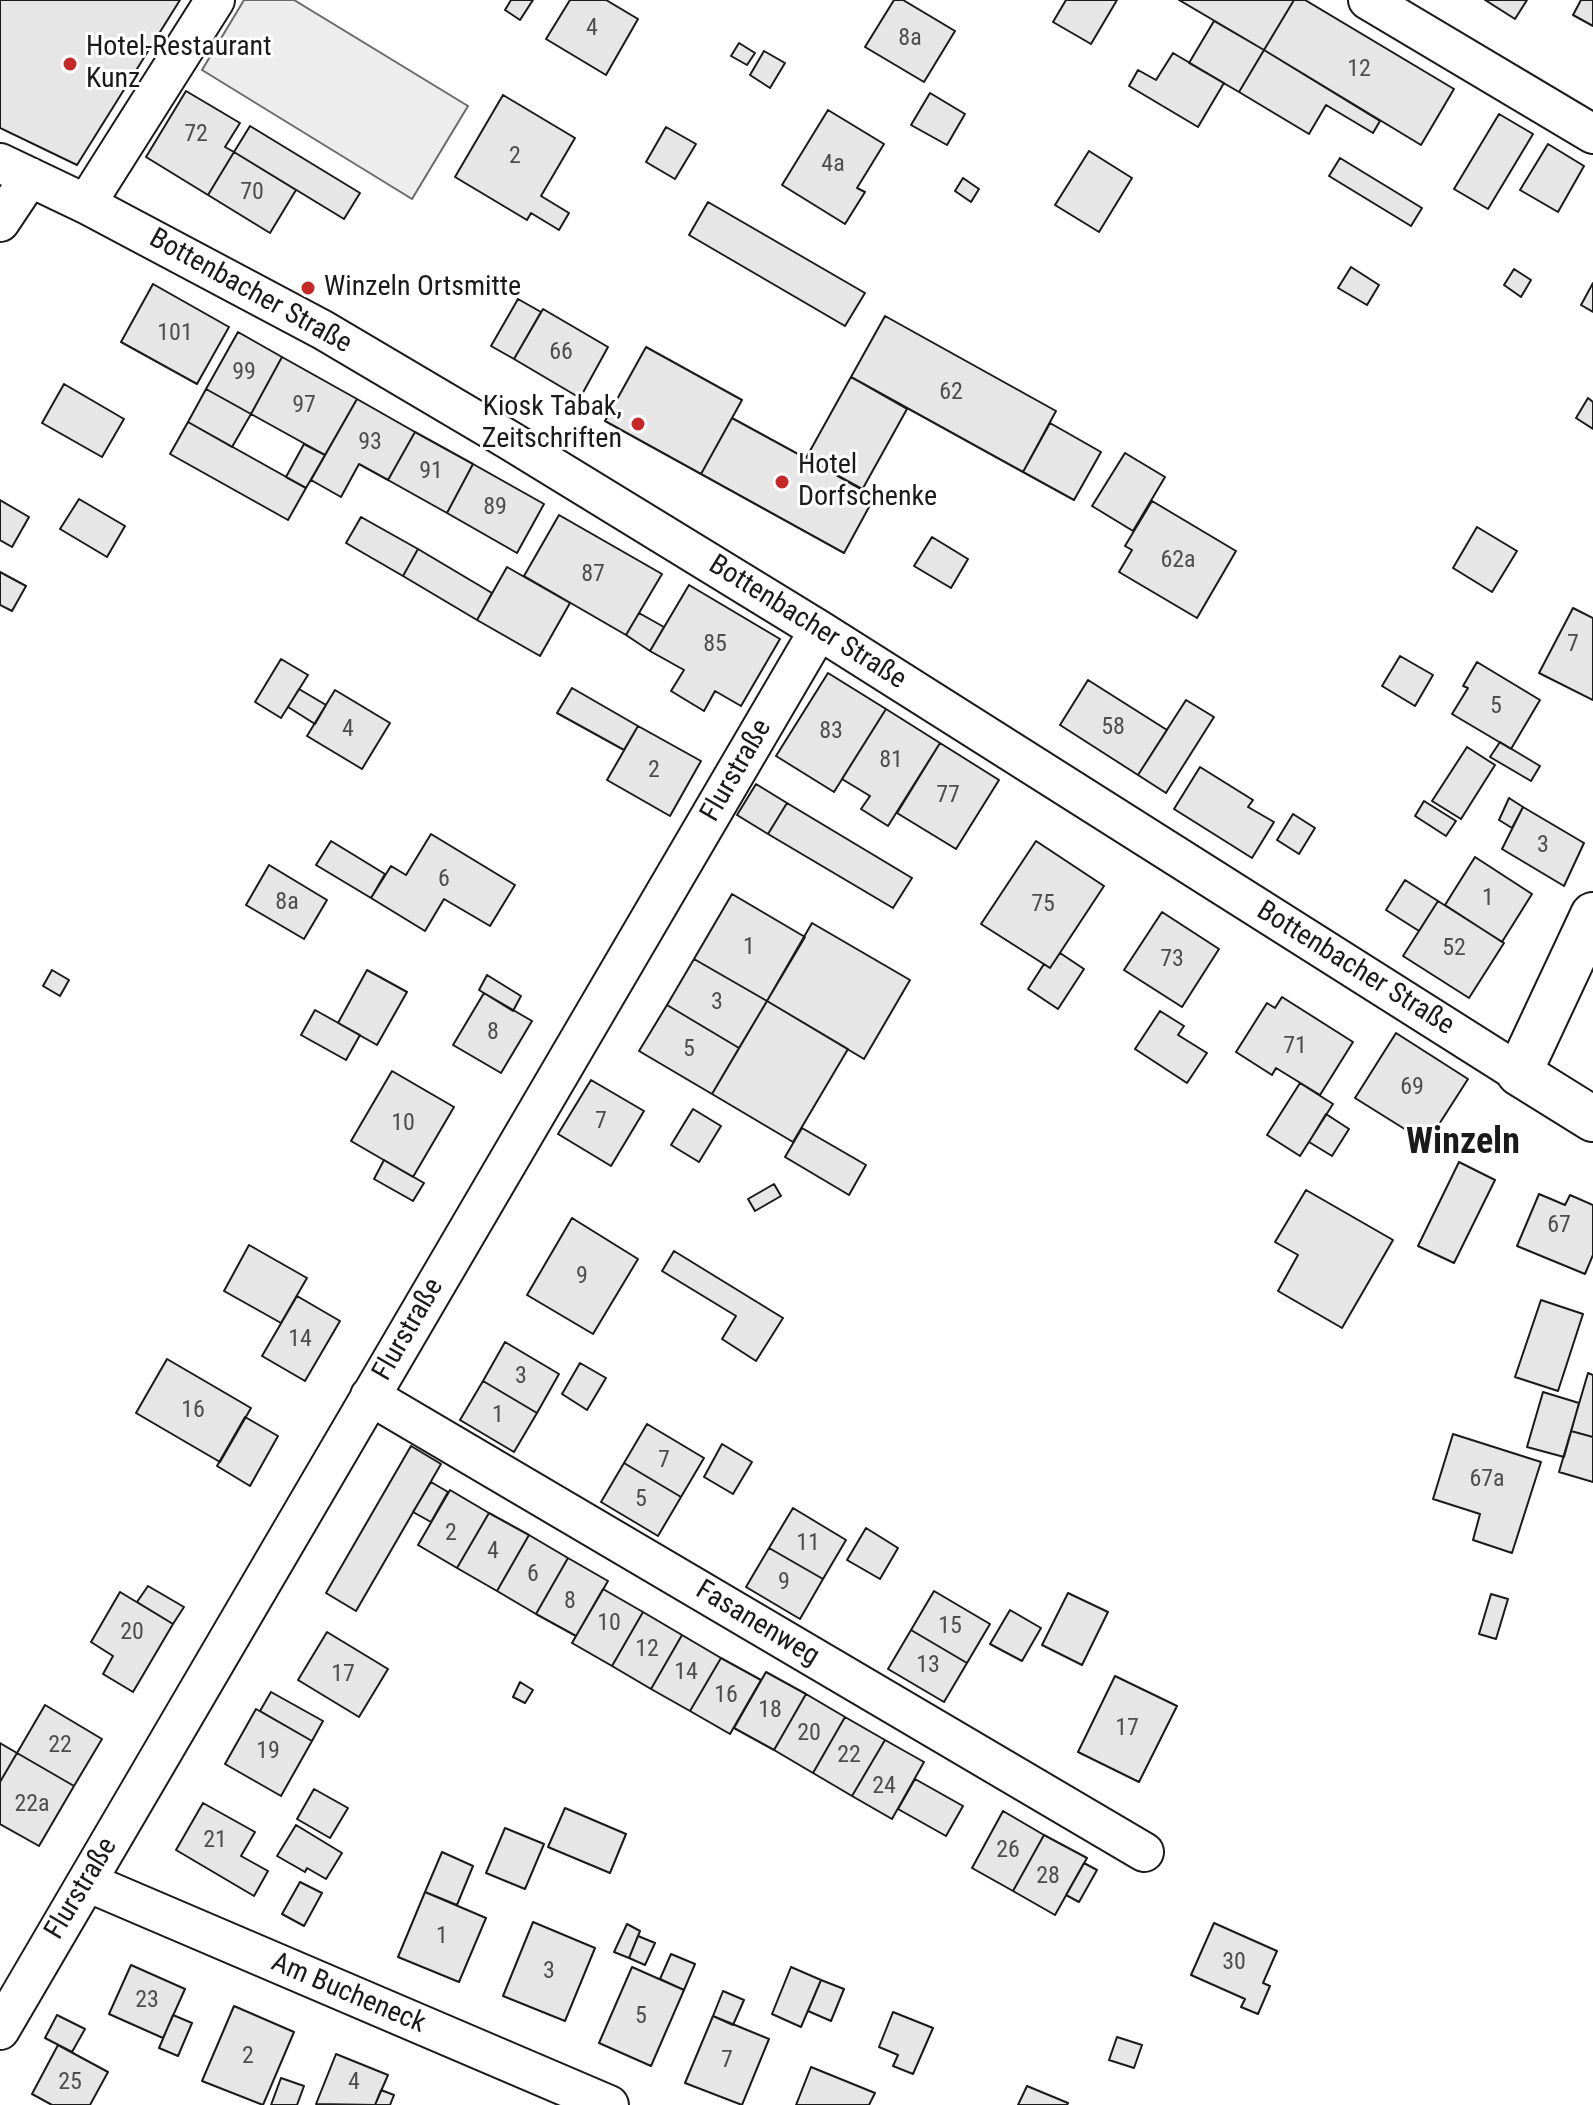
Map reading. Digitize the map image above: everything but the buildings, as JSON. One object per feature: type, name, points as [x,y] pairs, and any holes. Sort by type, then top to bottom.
[{"type":"street","points":[[86,204],[215,0]]},
{"type":"street","points":[[1368,0],[1593,134]]},
{"type":"street","points":[[0,222],[15,170]]},
{"type":"street","name":"Bottenbacher Straße","points":[[15,170],[86,204],[323,330],[509,440],[819,630],[1593,1119]]},
{"type":"street","name":"Flurstraße","points":[[0,2030],[819,630]]},
{"type":"street","points":[[1519,1073],[1593,915]]},
{"type":"street","name":"Fasanenweg","points":[[370,1396],[1144,1852]]},
{"type":"street","name":"Am Bucheneck","points":[[87,1882],[609,2105]]},
{"type":"shaded area","points":[[244,0],[294,0],[468,106],[412,199],[202,70]]},
{"type":"place","name":"Hotel-Restaurant Kunz","points":[[70,64]]},
{"type":"place","name":"Winzeln Ortsmitte","points":[[308,288]]},
{"type":"place","name":"Kiosk Tabak, Zeitschriften","points":[[638,424]]},
{"type":"place","name":"Hotel Dorfschenke","points":[[782,482]]},
{"type":"district","name":"Winzeln","points":[[1463,1144]]}]
